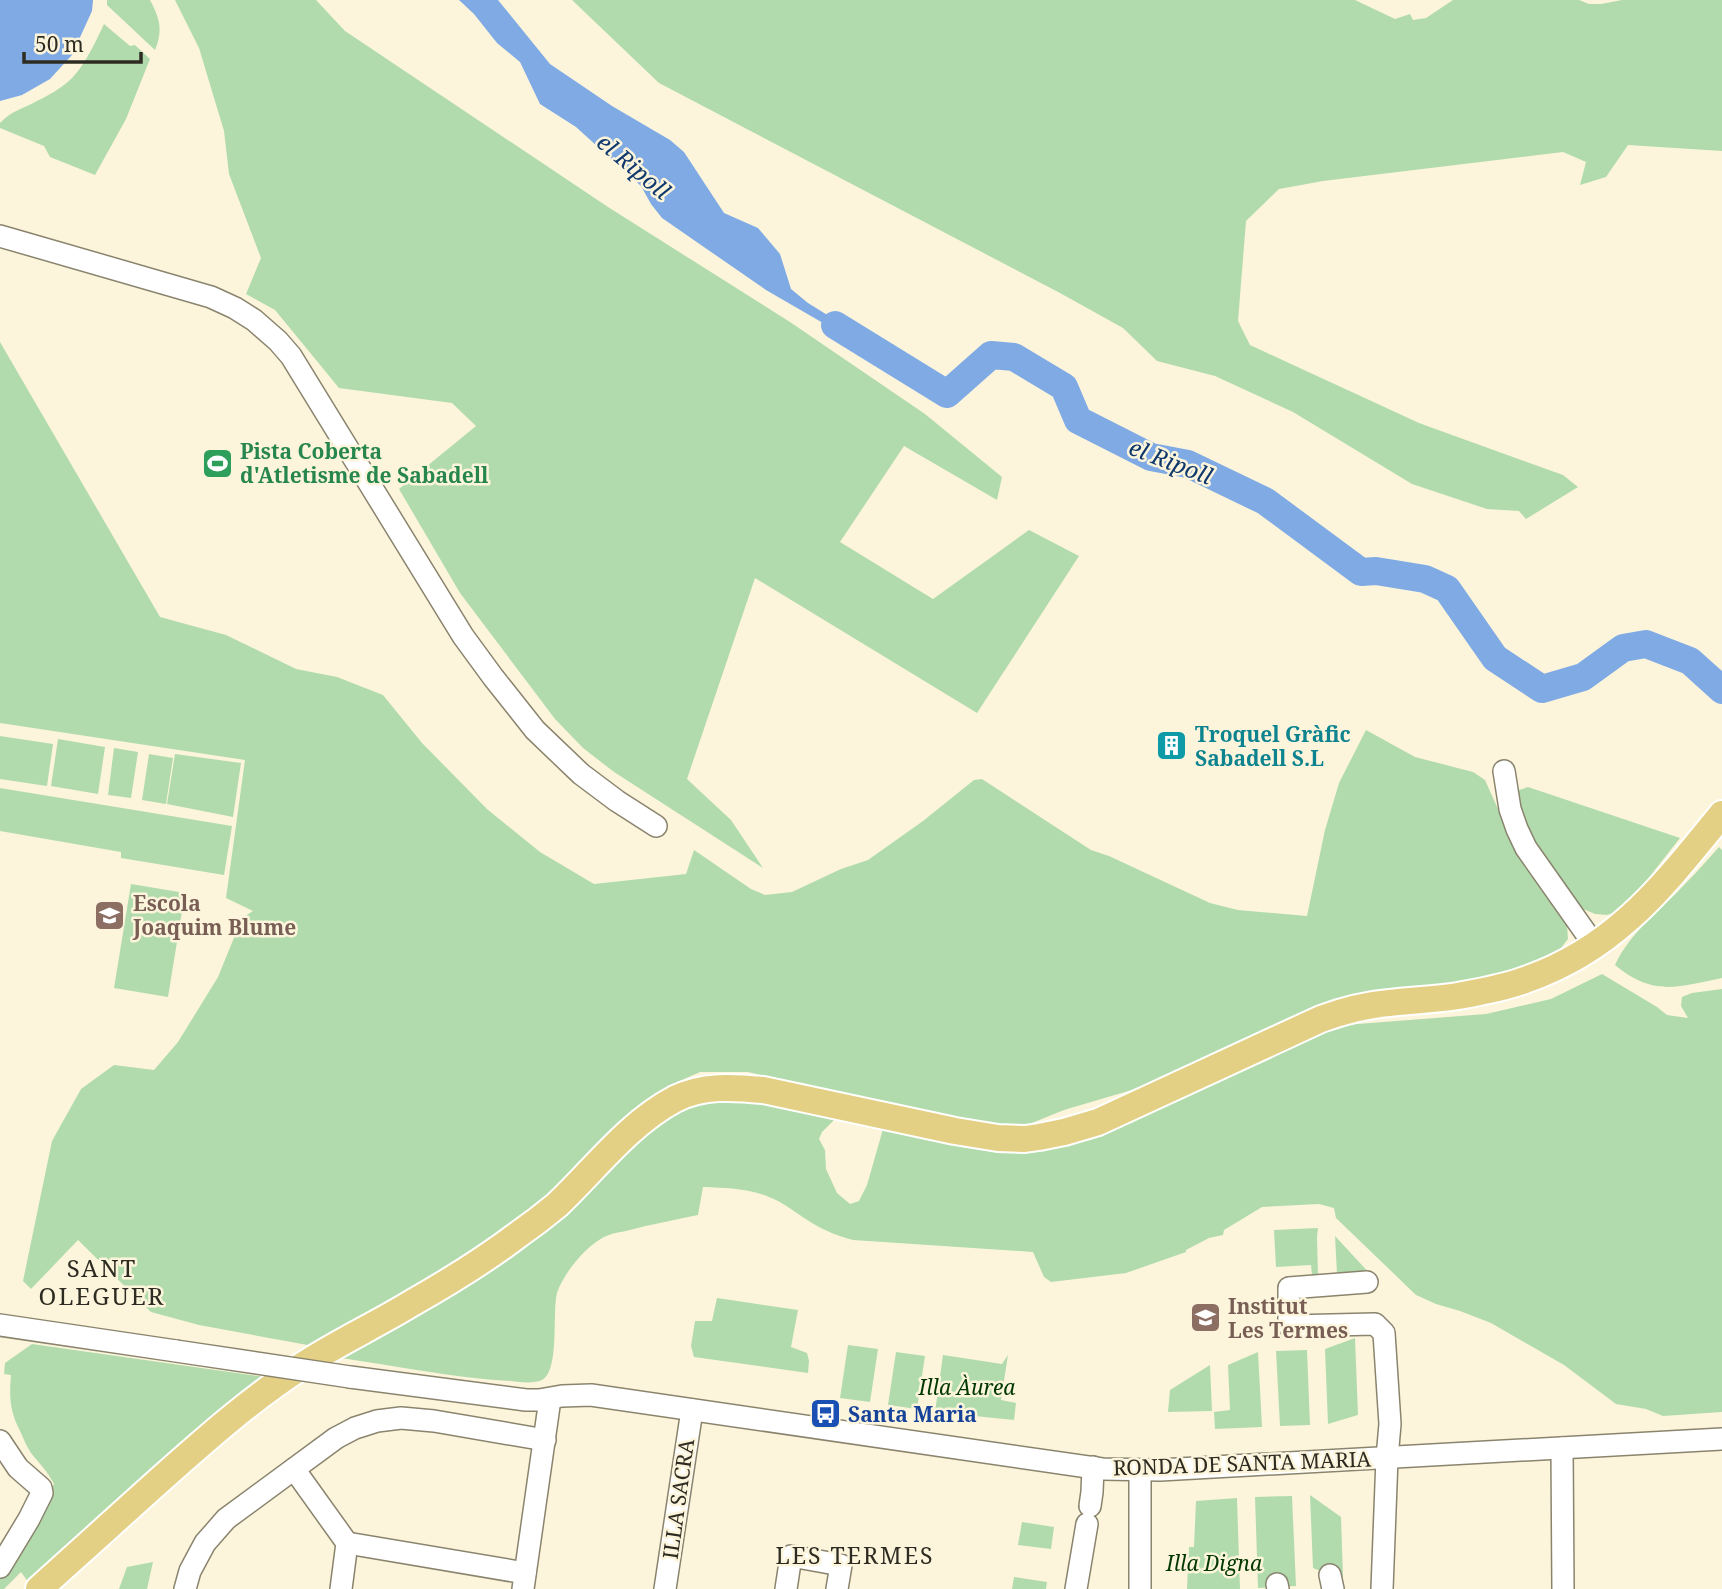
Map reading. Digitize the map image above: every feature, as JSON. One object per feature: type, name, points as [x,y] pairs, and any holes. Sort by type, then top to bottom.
[{"type":"main road","points":[[39,1589],[189,1454],[265,1392],[302,1366],[481,1261],[518,1235],[556,1205],[641,1122],[678,1097],[731,1087],[763,1090],[985,1137],[1012,1139],[1064,1132],[1098,1122],[1341,1012],[1376,1004],[1454,997],[1507,986],[1544,973],[1595,946],[1633,916],[1664,885],[1722,814]]},
{"type":"street","points":[[0,236],[211,297],[254,320],[278,341],[304,377],[438,597],[493,677],[535,730],[581,774],[656,826]]},
{"type":"street","points":[[1504,771],[1510,809],[1526,848],[1595,946]]},
{"type":"street","points":[[1367,1282],[1289,1288],[1289,1326],[1375,1324],[1384,1334],[1390,1424],[1382,1589]]},
{"type":"street","name":"RONDA DE SANTA MARIA","points":[[2,1330],[176,1351],[526,1400],[591,1395],[1093,1468],[1160,1470],[1722,1439]]},
{"type":"street","points":[[347,1543],[524,1581],[550,1399]]},
{"type":"street","name":"ILLA SACRA","points":[[665,1589],[691,1410]]},
{"type":"street","points":[[185,1589],[190,1571],[205,1543],[226,1518],[336,1438],[355,1428],[377,1421],[401,1418],[545,1440]]},
{"type":"street","points":[[0,1441],[18,1468],[41,1488],[42,1493],[2,1562]]},
{"type":"street","points":[[1562,1448],[1563,1589]]},
{"type":"street","points":[[1076,1589],[1092,1492],[1093,1468]]},
{"type":"street","points":[[295,1469],[347,1543],[341,1589]]},
{"type":"street","points":[[1139,1589],[1140,1470]]},
{"type":"street","points":[[786,1589],[791,1556],[841,1565],[837,1589]]},
{"type":"green space","points":[[107,0],[150,0],[159,25],[155,50],[107,5]]},
{"type":"green space","points":[[175,0],[316,0],[345,31],[608,207],[790,322],[925,414],[1002,477],[997,500],[904,446],[840,542],[933,599],[1029,530],[1079,556],[977,713],[755,578],[687,779],[731,820],[763,868],[614,772],[583,748],[555,719],[460,593],[399,489],[476,426],[452,403],[339,388],[275,310],[246,294],[261,258],[229,174],[224,131],[199,48]]},
{"type":"green space","points":[[572,0],[1355,0],[1395,19],[1410,14],[1413,20],[1426,18],[1453,0],[1579,0],[1589,4],[1601,4],[1622,0],[1722,0],[1722,151],[1628,145],[1606,177],[1580,185],[1586,162],[1563,152],[1323,181],[1279,189],[1246,221],[1238,321],[1250,345],[1419,423],[1563,475],[1578,487],[1526,519],[1519,511],[1487,509],[1412,484],[1293,412],[1215,376],[1157,361],[1123,328],[659,83]]},
{"type":"green space","points":[[104,24],[150,59],[126,119],[95,175],[50,157],[44,146],[0,128],[0,123],[13,112],[50,94],[70,80],[85,61]]},
{"type":"green space","points":[[0,342],[160,617],[226,635],[296,669],[337,677],[383,695],[422,743],[487,809],[540,852],[594,884],[686,874],[694,850],[751,889],[765,895],[792,892],[841,869],[868,860],[974,780],[982,779],[1091,850],[1210,903],[1238,910],[1307,916],[1325,830],[1339,783],[1366,730],[1415,757],[1473,772],[1485,780],[1516,849],[1535,879],[1558,907],[1567,925],[1568,939],[1557,953],[1518,972],[1477,982],[1351,995],[1135,1089],[1064,1110],[1022,1127],[959,1120],[748,1072],[700,1072],[673,1084],[630,1115],[541,1202],[477,1248],[313,1346],[199,1325],[151,1312],[78,1240],[31,1289],[23,1281],[52,1141],[81,1089],[114,1065],[154,1070],[178,1042],[218,977],[242,918],[253,911],[226,898],[245,760],[0,723]]},
{"type":"green space","points":[[0,736],[53,744],[47,786],[0,779]]},
{"type":"green space","points":[[58,739],[105,747],[98,794],[51,786]]},
{"type":"green space","points":[[114,748],[138,752],[131,798],[108,795]]},
{"type":"green space","points":[[149,754],[173,758],[166,804],[142,800]]},
{"type":"green space","points":[[175,754],[241,763],[233,817],[167,804]]},
{"type":"green space","points":[[1528,787],[1680,838],[1640,889],[1617,912],[1595,914],[1583,909],[1542,861],[1510,793]]},
{"type":"green space","points":[[0,788],[232,826],[224,875],[121,858],[121,852],[0,831]]},
{"type":"green space","points":[[1719,847],[1722,850],[1722,978],[1679,986],[1654,986],[1629,975],[1615,965],[1638,931]]},
{"type":"green space","points":[[131,884],[185,893],[168,997],[114,988]]},
{"type":"green space","points":[[1602,974],[1667,1015],[1688,1018],[1681,1006],[1682,997],[1722,989],[1722,1412],[1663,1416],[1646,1409],[1616,1404],[1564,1365],[1491,1323],[1416,1295],[1336,1218],[1334,1208],[1319,1204],[1262,1207],[1224,1230],[1223,1235],[1209,1238],[1186,1252],[1126,1273],[1051,1282],[1044,1277],[1033,1252],[853,1240],[822,1228],[780,1202],[761,1194],[703,1187],[698,1215],[607,1236],[597,1241],[576,1261],[557,1293],[553,1354],[548,1374],[542,1380],[526,1382],[468,1377],[341,1358],[674,1112],[697,1103],[738,1098],[786,1106],[834,1120],[819,1139],[825,1150],[826,1169],[837,1193],[850,1204],[859,1201],[867,1185],[883,1129],[988,1151],[1021,1152],[1051,1148],[1099,1134],[1314,1033],[1345,1025],[1486,1014],[1551,999]]},
{"type":"green space","points":[[1318,1228],[1318,1275],[1312,1275],[1311,1265],[1276,1267],[1274,1230]]},
{"type":"green space","points":[[1335,1236],[1372,1276],[1337,1274]]},
{"type":"green space","points":[[717,1298],[798,1310],[791,1347],[807,1353],[808,1373],[694,1357],[691,1346],[695,1321],[712,1321]]},
{"type":"green space","points":[[1355,1338],[1358,1415],[1328,1424],[1325,1349]]},
{"type":"green space","points":[[32,1344],[265,1377],[31,1586],[21,1572],[4,1589],[0,1589],[0,1576],[54,1484],[30,1451],[17,1425],[11,1405],[11,1375],[4,1374],[5,1363]]},
{"type":"green space","name":"Illa Àurea","points":[[848,1345],[878,1349],[870,1402],[840,1398]]},
{"type":"green space","points":[[1307,1350],[1310,1425],[1280,1426],[1276,1351]]},
{"type":"green space","name":"Illa Àurea","points":[[896,1352],[925,1356],[917,1409],[888,1405]]},
{"type":"green space","points":[[1258,1352],[1262,1427],[1215,1429],[1214,1412],[1230,1410],[1228,1365]]},
{"type":"green space","name":"Illa Àurea","points":[[943,1355],[1002,1364],[1008,1355],[1001,1400],[1016,1403],[1014,1420],[935,1412]]},
{"type":"green space","points":[[1210,1365],[1212,1411],[1168,1412],[1170,1390]]},
{"type":"green space","name":"Illa Digna","points":[[1310,1495],[1341,1517],[1343,1577],[1313,1568]]},
{"type":"green space","name":"Illa Digna","points":[[1292,1496],[1296,1586],[1258,1588],[1255,1497]]},
{"type":"green space","name":"Illa Digna","points":[[1237,1498],[1240,1589],[1187,1589],[1189,1547],[1194,1547],[1196,1501]]},
{"type":"green space","points":[[1022,1522],[1054,1527],[1051,1549],[1018,1545]]},
{"type":"green space","points":[[153,1562],[147,1589],[119,1589],[127,1567]]},
{"type":"green space","points":[[1014,1577],[1047,1582],[1046,1589],[1012,1589]]},
{"type":"water","points":[[0,0],[93,0],[92,11],[72,55],[50,79],[22,95],[0,101]]},
{"type":"water","points":[[459,0],[498,0],[550,64],[612,106],[670,140],[684,152],[724,213],[758,228],[780,254],[791,289],[808,303],[866,339],[866,344],[861,345],[766,290],[662,218],[641,186],[576,127],[540,104],[520,62],[497,43]]},
{"type":"waterway","name":"el Ripoll","points":[[835,325],[947,394],[991,355],[1014,357],[1064,387],[1078,420],[1151,457],[1188,464],[1265,501],[1361,572],[1376,571],[1425,579],[1447,589],[1495,658],[1542,689],[1583,677],[1623,648],[1646,644],[1690,661],[1722,690]]},
{"type":"place","name":"Pista Coberta d'Atletisme de Sabadell","points":[[217,463]]},
{"type":"place","name":"Troquel Gràfic Sabadell S.L","points":[[1172,746]]},
{"type":"place","name":"Escola Joaquim Blume","points":[[110,915]]},
{"type":"place","name":"Institut Les Termes","points":[[1205,1318]]},
{"type":"place","name":"Santa Maria","points":[[825,1414]]},
{"type":"district","name":"SANT OLEGUER","points":[[102,1281]]},
{"type":"district","name":"LES TERMES","points":[[855,1555]]}]
